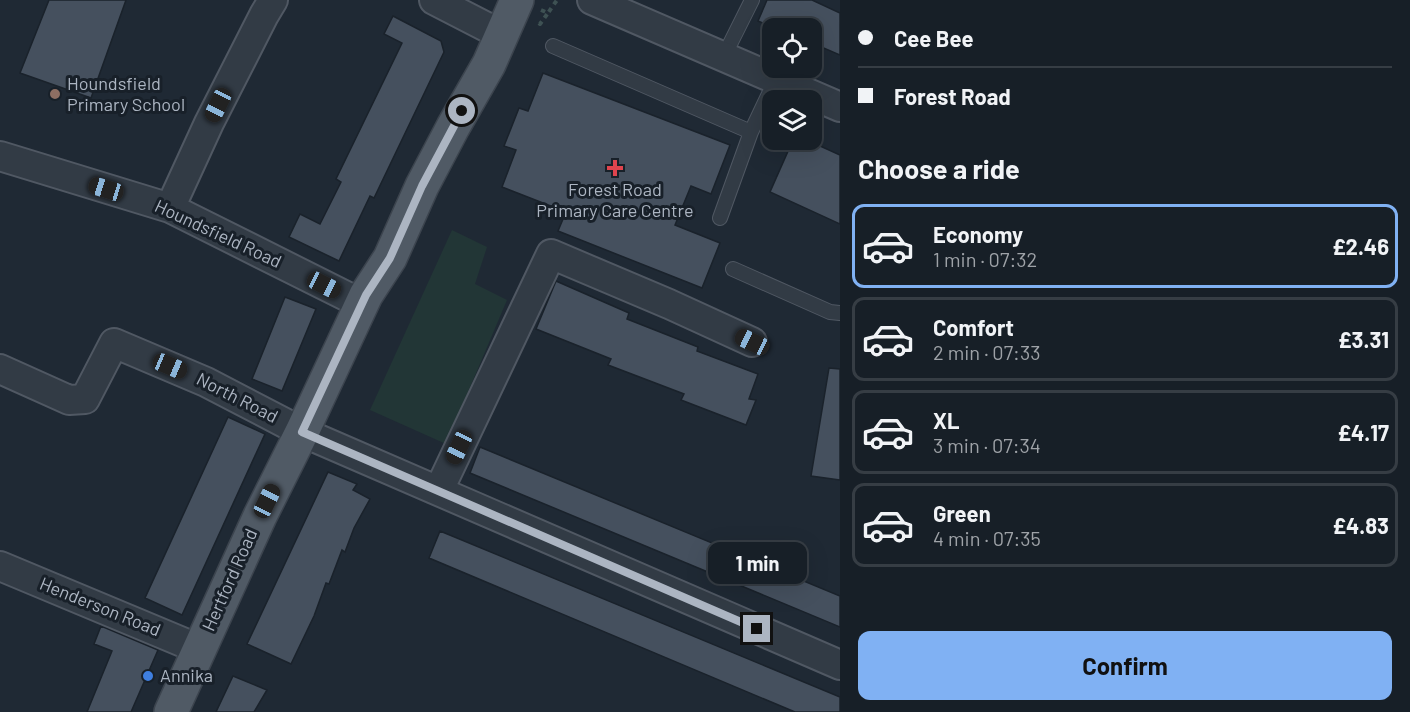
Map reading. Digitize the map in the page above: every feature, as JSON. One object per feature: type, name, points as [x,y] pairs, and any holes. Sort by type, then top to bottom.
[{"type":"main road","name":"Hertford Road","points":[[171,712],[260,516],[366,295],[390,258],[422,186],[489,64],[502,35],[529,5]]},
{"type":"street","points":[[170,208],[209,123],[273,0]]},
{"type":"street","points":[[434,0],[502,35]]},
{"type":"street","points":[[592,0],[840,107]]},
{"type":"street","name":"Houndsfield Road","points":[[0,156],[170,208],[362,304]]},
{"type":"street","points":[[439,490],[551,254],[752,342]]},
{"type":"street","name":"North Road","points":[[0,369],[69,400],[85,399],[114,343],[206,382],[302,432]]},
{"type":"street","points":[[302,432],[840,665]]},
{"type":"street","name":"Henderson Road","points":[[0,566],[199,649]]},
{"type":"lane","points":[[724,56],[752,0]]},
{"type":"lane","points":[[553,46],[751,132]]},
{"type":"lane","points":[[720,218],[751,132],[776,79]]},
{"type":"lane","points":[[733,269],[830,312],[840,313]]},
{"type":"path","points":[[529,5],[548,13],[557,0]]},
{"type":"green space","points":[[452,230],[487,247],[475,284],[507,300],[446,444],[370,410]]},
{"type":"building","points":[[49,0],[126,0],[91,98],[20,73]]},
{"type":"building","points":[[767,0],[812,0],[840,13],[840,55],[822,47],[822,18],[762,18],[762,23],[758,21]]},
{"type":"building","points":[[393,16],[441,41],[444,52],[374,198],[370,196],[339,261],[289,237],[300,214],[320,224],[341,182],[336,179],[402,43],[384,34]]},
{"type":"building","name":"Forest Road Primary Care Centre","points":[[543,73],[730,145],[711,194],[691,186],[675,225],[720,243],[702,288],[558,231],[566,212],[502,187],[516,150],[504,146],[519,108],[528,111]]},
{"type":"building","points":[[822,147],[840,155],[840,224],[770,192],[789,150],[822,150]]},
{"type":"building","points":[[556,281],[629,313],[627,319],[698,347],[697,351],[758,374],[749,399],[756,400],[746,425],[681,400],[684,394],[608,365],[611,359],[536,329]]},
{"type":"building","points":[[285,297],[316,309],[282,391],[252,379]]},
{"type":"building","points":[[829,368],[840,369],[840,480],[811,476]]},
{"type":"building","points":[[228,417],[265,434],[182,615],[145,598]]},
{"type":"building","points":[[480,447],[840,596],[840,627],[470,473]]},
{"type":"building","points":[[328,472],[357,484],[353,490],[370,499],[354,528],[345,552],[342,550],[329,584],[326,583],[314,616],[291,664],[247,644]]},
{"type":"building","points":[[440,531],[840,697],[840,712],[795,712],[429,558]]},
{"type":"building","points":[[101,626],[158,650],[131,712],[87,712],[112,651],[94,644]]},
{"type":"building","points":[[233,676],[267,690],[254,712],[216,712]]},
{"type":"place","name":"Houndsfield Primary School","points":[[55,94]]},
{"type":"place","name":"Forest Road Primary Care Centre","points":[[615,168]]},
{"type":"place","name":"Annika","points":[[148,676]]},
{"type":"route","points":[[462,111],[422,186],[390,258],[366,295],[302,432],[757,629]]}]
